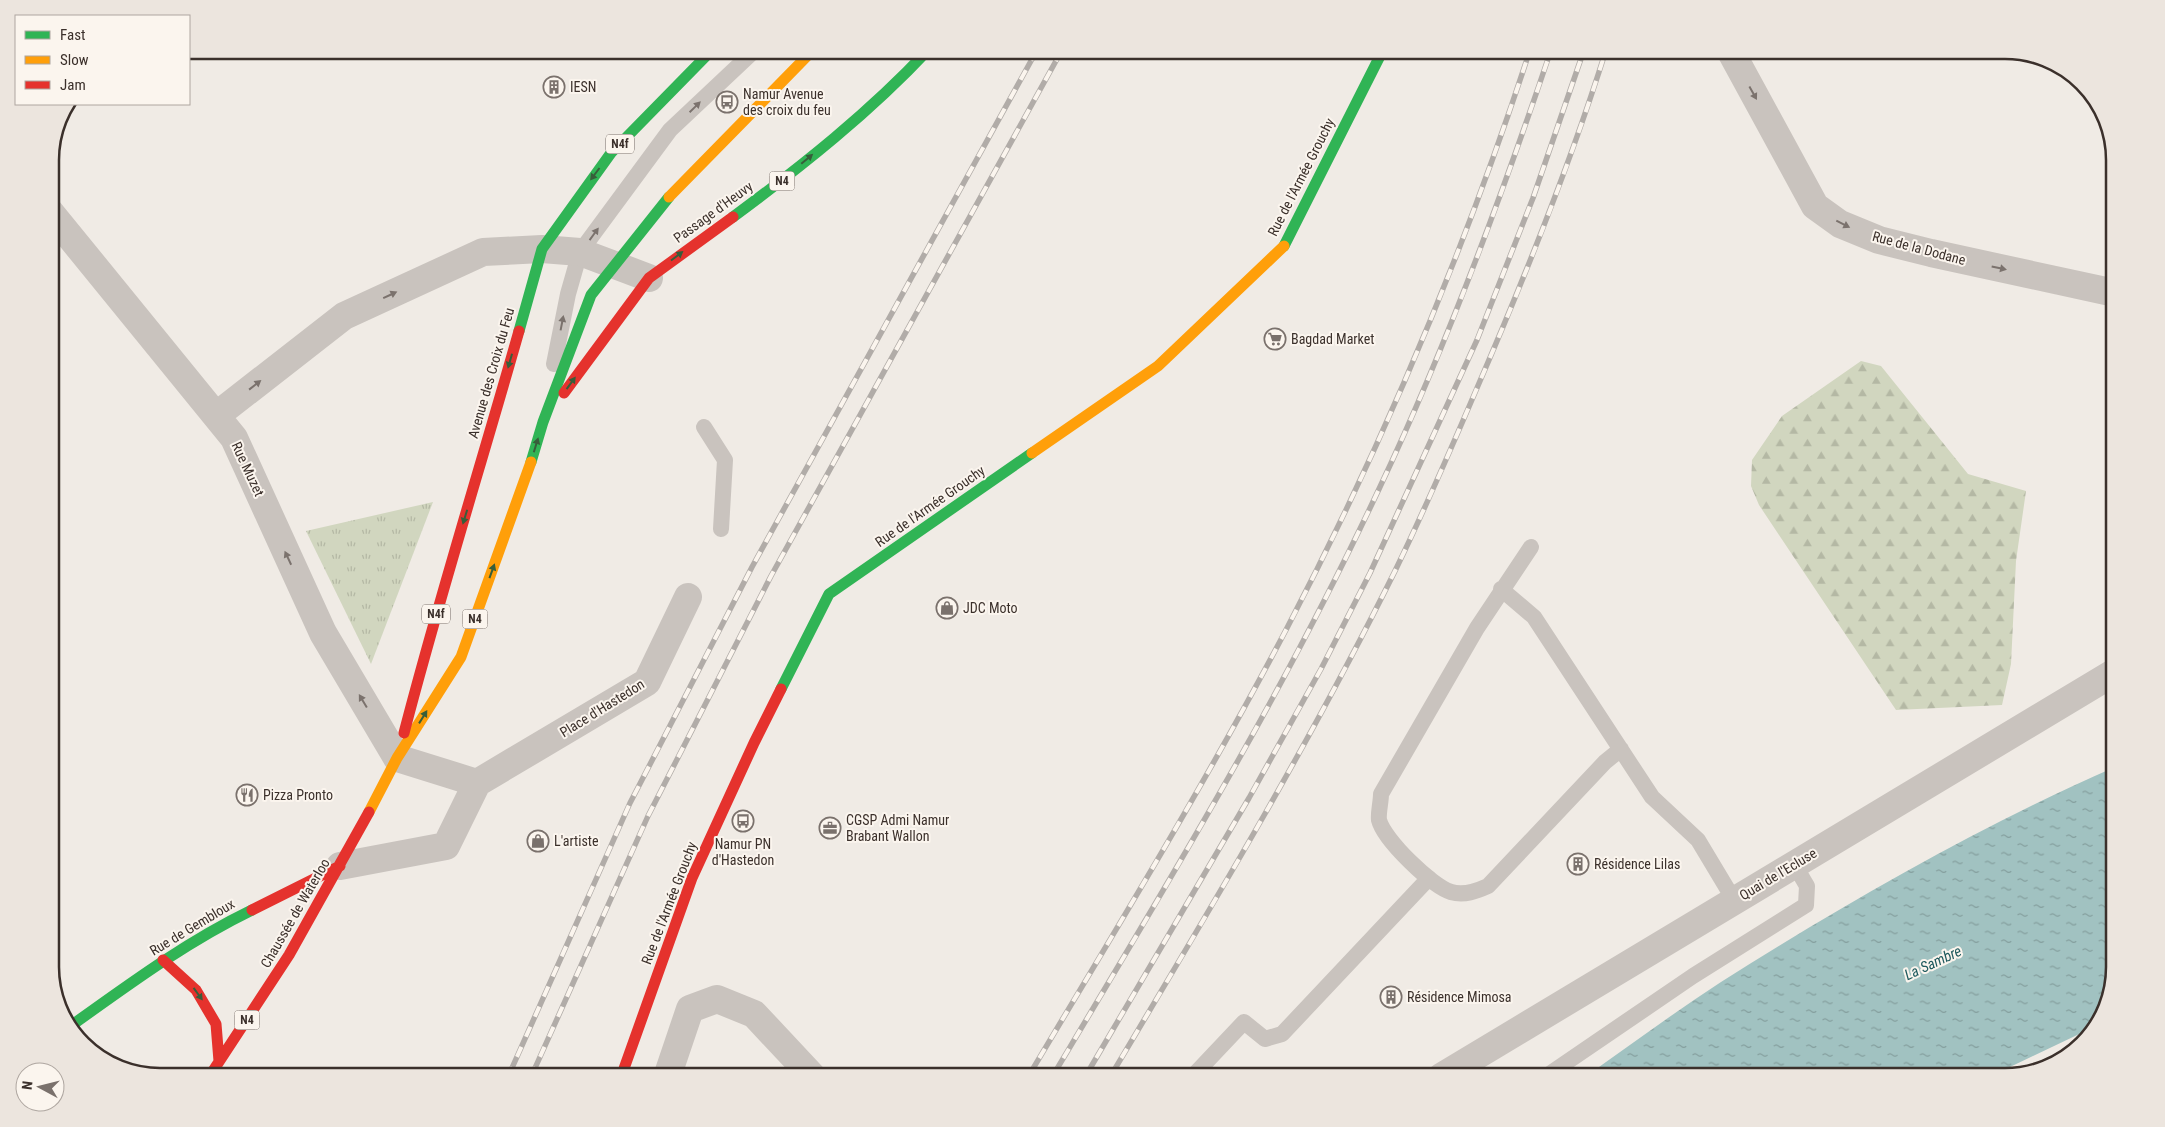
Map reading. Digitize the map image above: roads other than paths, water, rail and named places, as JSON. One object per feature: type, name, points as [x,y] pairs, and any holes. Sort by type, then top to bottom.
[{"type":"main road","name":"Avenue des Croix du Feu","points":[[397,758],[431,629],[542,249],[611,153],[703,59]]},
{"type":"main road","points":[[543,422],[591,295],[678,186],[804,59]]},
{"type":"main road","name":"Passage d'Heuvy","points":[[543,422],[649,278],[782,181],[895,85],[920,59]]},
{"type":"main road","name":"Rue de l'Armée Grouchy","points":[[624,1068],[692,878],[754,743],[829,594],[1158,366],[1284,246],[1378,59]]},
{"type":"main road","name":"N4","points":[[397,758],[461,657],[529,467],[543,422]]},
{"type":"main road","name":"Chaussée de Waterloo","points":[[215,1068],[270,984],[340,866],[397,758]]},
{"type":"main road","name":"Rue de Gembloux","points":[[76,1023],[164,960],[221,925],[340,866]]},
{"type":"main road","points":[[164,960],[196,990],[216,1024],[219,1061]]},
{"type":"street","name":"Rue de la Dodane","points":[[1735,59],[1814,206],[1840,224],[1878,240],[2106,291]]},
{"type":"street","name":"Rue Muzet","points":[[59,223],[234,438],[323,633],[397,758]]},
{"type":"street","points":[[217,415],[344,316],[483,252],[542,249],[580,252],[649,278]]},
{"type":"street","name":"Place d'Hastedon","points":[[477,783],[646,682],[688,596]]},
{"type":"street","name":"Quai de l'Ecluse","points":[[1456,1068],[2106,677]]},
{"type":"street","points":[[340,866],[446,846],[477,783],[397,758]]},
{"type":"street","points":[[670,1068],[690,1009],[717,999],[754,1014],[805,1068]]},
{"type":"lane","points":[[543,422],[568,294],[580,252],[670,130],[745,59]]},
{"type":"lane","points":[[704,427],[725,460],[721,529]]},
{"type":"lane","points":[[1531,547],[1501,589],[1477,628],[1381,794],[1379,820],[1390,842],[1429,878],[1452,893],[1471,893],[1488,886],[1605,762],[1621,749]]},
{"type":"lane","points":[[1501,589],[1534,617],[1652,797],[1698,840],[1734,900]]},
{"type":"lane","points":[[1558,1068],[1693,976],[1806,905],[1807,886],[1794,864]]},
{"type":"lane","points":[[1201,1068],[1244,1022],[1265,1038],[1282,1034],[1429,878]]},
{"type":"water","name":"La Sambre","points":[[2106,771],[2105,980],[2099,1006],[2082,1033],[2008,1068],[1598,1068],[1721,982],[1816,923],[1964,840]]},
{"type":"railway","points":[[512,1068],[630,803],[752,567],[1032,59]]},
{"type":"railway","points":[[535,1068],[648,816],[771,576],[1057,59]]},
{"type":"railway","points":[[1033,1068],[1225,742],[1323,558],[1389,416],[1450,271],[1505,124],[1527,59]]},
{"type":"railway","points":[[1057,1068],[1181,860],[1264,714],[1304,640],[1379,489],[1450,327],[1492,217],[1548,59]]},
{"type":"railway","points":[[1090,1068],[1249,798],[1321,669],[1370,573],[1477,340],[1533,198],[1581,59]]},
{"type":"railway","points":[[1115,1068],[1293,764],[1395,571],[1447,457],[1529,263],[1562,178],[1603,59]]},
{"type":"place","name":"IESN","points":[[554,87]]},
{"type":"place","name":"Namur Avenue des croix du feu","points":[[727,102]]},
{"type":"place","name":"Bagdad Market","points":[[1275,339]]},
{"type":"place","name":"JDC Moto","points":[[947,608]]},
{"type":"place","name":"Pizza Pronto","points":[[247,795]]},
{"type":"place","name":"Namur PN d'Hastedon","points":[[743,821]]},
{"type":"place","name":"CGSP Admi Namur Brabant Wallon","points":[[830,828]]},
{"type":"place","name":"L'artiste","points":[[538,841]]},
{"type":"place","name":"Résidence Lilas","points":[[1578,864]]},
{"type":"place","name":"Résidence Mimosa","points":[[1391,997]]}]
